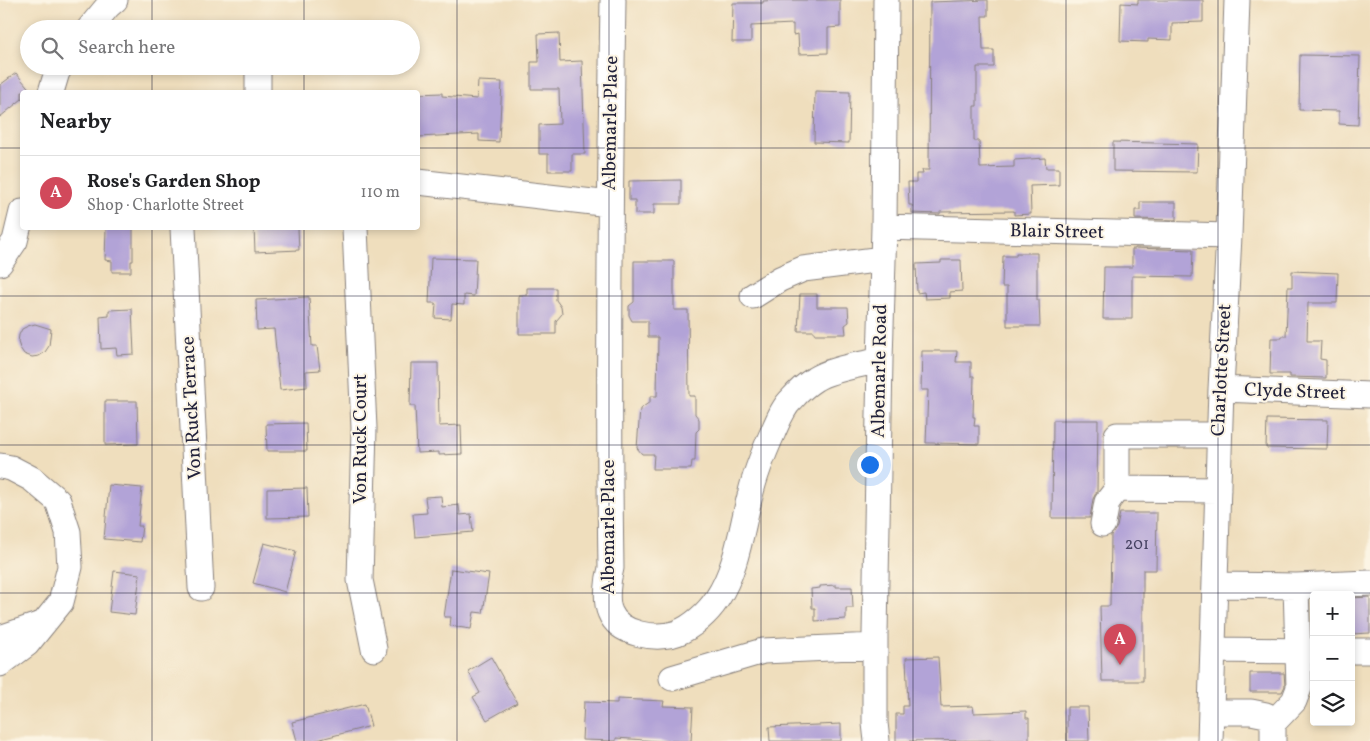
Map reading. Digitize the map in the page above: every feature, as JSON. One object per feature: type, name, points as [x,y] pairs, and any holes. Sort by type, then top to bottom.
[{"type":"street","points":[[97,20],[115,0]]},
{"type":"street","name":"Albemarle Place","points":[[613,0],[609,427],[611,568],[607,584],[609,612],[618,624],[630,631],[656,636],[677,633],[699,620],[716,601],[728,581],[739,544],[750,493],[767,445],[790,400],[815,379],[840,370],[880,360]]},
{"type":"street","name":"Albemarle Road","points":[[877,741],[875,723],[875,646],[884,227],[886,0]]},
{"type":"street","name":"Charlotte Street","points":[[1210,741],[1219,435],[1229,236],[1237,0]]},
{"type":"street","points":[[51,90],[56,75]]},
{"type":"street","points":[[420,182],[610,204]]},
{"type":"street","points":[[0,263],[15,241],[20,220]]},
{"type":"street","name":"Blair Street","points":[[884,227],[1229,236]]},
{"type":"street","name":"Von Ruck Terrace","points":[[183,230],[201,588]]},
{"type":"street","name":"Von Ruck Court","points":[[355,230],[364,428],[360,580],[374,649]]},
{"type":"street","points":[[753,296],[780,279],[803,269],[883,259]]},
{"type":"street","name":"Clyde Street","points":[[1221,390],[1370,395]]},
{"type":"street","points":[[1103,524],[1107,502],[1117,489],[1117,435],[1219,435]]},
{"type":"street","points":[[0,466],[11,468],[32,479],[58,501],[68,532],[70,567],[61,602],[27,644],[0,664]]},
{"type":"street","points":[[1117,489],[1218,490]]},
{"type":"street","points":[[1215,585],[1296,586],[1370,583]]},
{"type":"street","points":[[1273,732],[1294,701],[1306,651],[1296,586]]},
{"type":"street","points":[[0,638],[44,624]]},
{"type":"street","points":[[672,678],[763,651],[875,646]]},
{"type":"street","points":[[1213,650],[1306,651]]},
{"type":"street","points":[[1355,651],[1370,650]]},
{"type":"street","points":[[1211,712],[1251,712],[1266,715],[1273,732]]},
{"type":"building","points":[[840,0],[840,27],[828,28],[828,53],[799,54],[798,34],[793,35],[793,24],[751,26],[751,42],[732,42],[733,3],[763,3],[763,1]]},
{"type":"building","points":[[988,0],[988,16],[982,16],[983,50],[994,50],[994,67],[977,67],[977,106],[974,106],[974,141],[979,141],[980,168],[1014,167],[1014,160],[1045,158],[1046,168],[1059,168],[1059,185],[1030,186],[1031,214],[1014,215],[1014,211],[940,212],[940,214],[912,213],[912,205],[909,205],[908,182],[916,182],[916,174],[923,174],[922,170],[929,170],[930,2]]},
{"type":"building","points":[[1138,0],[1203,0],[1203,22],[1172,23],[1172,40],[1148,39],[1148,42],[1120,41],[1121,3],[1138,4]]},
{"type":"building","points":[[559,33],[560,62],[582,61],[585,154],[572,154],[572,171],[548,171],[548,154],[539,154],[539,125],[560,124],[559,89],[531,89],[531,62],[539,62],[538,34]]},
{"type":"building","points":[[1300,55],[1360,56],[1358,125],[1339,124],[1339,111],[1299,110]]},
{"type":"building","points":[[16,73],[30,90],[20,90],[20,101],[0,117],[0,85]]},
{"type":"building","points":[[478,81],[502,82],[499,142],[479,141],[479,134],[420,137],[420,94],[442,93],[442,96],[477,99]]},
{"type":"building","points":[[815,91],[850,92],[849,143],[814,142]]},
{"type":"building","points":[[1113,142],[1198,144],[1197,172],[1113,171]]},
{"type":"building","points":[[681,180],[681,204],[654,204],[654,214],[635,214],[635,200],[629,200],[629,181]]},
{"type":"building","points":[[1140,202],[1176,202],[1176,220],[1135,219],[1135,210],[1140,210]]},
{"type":"building","points":[[106,230],[133,230],[131,272],[112,272],[112,261],[105,260]]},
{"type":"building","points":[[254,230],[298,230],[299,250],[255,252]]},
{"type":"building","points":[[1132,249],[1193,250],[1192,277],[1132,276],[1132,319],[1103,319],[1104,267],[1132,267]]},
{"type":"building","points":[[1016,253],[1037,253],[1037,300],[1039,300],[1040,326],[1007,326],[1007,287],[1002,287],[1003,256],[1016,256]]},
{"type":"building","points":[[431,258],[476,259],[474,296],[464,295],[464,305],[452,304],[451,319],[435,318],[436,303],[429,303]]},
{"type":"building","points":[[941,260],[961,260],[962,291],[950,292],[950,298],[925,299],[924,292],[917,293],[916,264],[941,263]]},
{"type":"building","points":[[634,261],[674,261],[674,310],[688,310],[689,396],[695,396],[695,414],[699,419],[699,429],[696,432],[695,461],[692,461],[691,469],[653,469],[654,454],[642,454],[637,448],[640,409],[650,402],[650,396],[657,396],[658,337],[648,337],[648,321],[632,321],[629,315],[629,306],[634,302]]},
{"type":"building","points":[[1292,271],[1338,273],[1337,303],[1308,303],[1307,341],[1321,341],[1320,359],[1326,360],[1326,378],[1290,377],[1290,374],[1270,374],[1271,338],[1286,336],[1288,287],[1292,287]]},
{"type":"building","points":[[527,288],[556,288],[556,300],[561,307],[562,314],[556,321],[556,334],[519,334],[519,295],[527,295]]},
{"type":"building","points":[[800,294],[817,294],[817,307],[848,307],[849,322],[845,325],[846,334],[814,334],[814,331],[798,331]]},
{"type":"building","points":[[309,297],[312,346],[317,346],[320,370],[306,371],[307,387],[280,390],[274,329],[257,330],[256,300]]},
{"type":"building","points":[[132,309],[134,354],[117,355],[116,348],[101,349],[100,317],[109,316],[109,310]]},
{"type":"building","points":[[35,324],[51,329],[49,346],[45,352],[39,356],[32,357],[24,354],[18,342],[22,329]]},
{"type":"building","points":[[922,351],[957,351],[956,362],[971,362],[971,376],[974,376],[973,417],[975,417],[974,426],[979,426],[979,444],[926,443],[928,390],[921,390]]},
{"type":"building","points":[[411,363],[438,363],[439,426],[461,425],[462,454],[439,455],[439,452],[417,453],[415,406],[410,406]]},
{"type":"building","points":[[105,401],[137,401],[138,444],[105,445]]},
{"type":"building","points":[[1267,419],[1328,420],[1327,449],[1266,448]]},
{"type":"building","points":[[1053,420],[1098,420],[1097,491],[1093,499],[1090,518],[1052,518]]},
{"type":"building","points":[[306,423],[307,451],[267,451],[266,424]]},
{"type":"building","points":[[109,485],[142,488],[138,526],[142,526],[140,542],[104,539]]},
{"type":"building","points":[[307,488],[308,517],[267,518],[267,489]]},
{"type":"building","points":[[441,496],[442,507],[459,505],[460,515],[471,514],[473,532],[415,537],[413,514],[427,513],[425,497]]},
{"type":"building","points":[[1120,513],[1157,513],[1156,570],[1143,570],[1143,681],[1102,681],[1100,606],[1110,606],[1111,535],[1117,527]]},
{"type":"building","points":[[264,543],[296,551],[285,592],[253,583]]},
{"type":"building","points":[[451,569],[489,574],[483,613],[474,612],[471,629],[450,626],[451,617],[444,617]]},
{"type":"building","points":[[114,571],[140,574],[135,615],[109,612]]},
{"type":"building","points":[[836,585],[836,587],[852,587],[853,608],[846,608],[846,619],[815,621],[815,608],[812,608],[811,589],[820,588],[820,586]]},
{"type":"building","points":[[1370,597],[1370,633],[1355,634],[1355,598]]},
{"type":"building","points":[[491,657],[517,703],[487,720],[473,697],[480,693],[468,671]]},
{"type":"building","points":[[938,657],[941,707],[973,706],[974,713],[1026,711],[1026,718],[1029,718],[1029,740],[896,741],[896,714],[903,714],[903,706],[908,706],[906,658]]},
{"type":"building","points":[[1250,673],[1284,673],[1285,686],[1282,692],[1250,692]]},
{"type":"building","points":[[617,699],[664,701],[663,706],[693,707],[691,741],[616,738],[616,741],[582,740],[584,702],[617,703]]},
{"type":"building","points":[[365,704],[371,726],[313,741],[297,741],[292,722]]},
{"type":"building","points":[[1067,707],[1088,707],[1089,741],[1067,741]]},
{"type":"building","points":[[841,724],[841,741],[770,741],[769,727]]},
{"type":"place","name":"Rose's Garden Shop","points":[[1120,665]]}]
